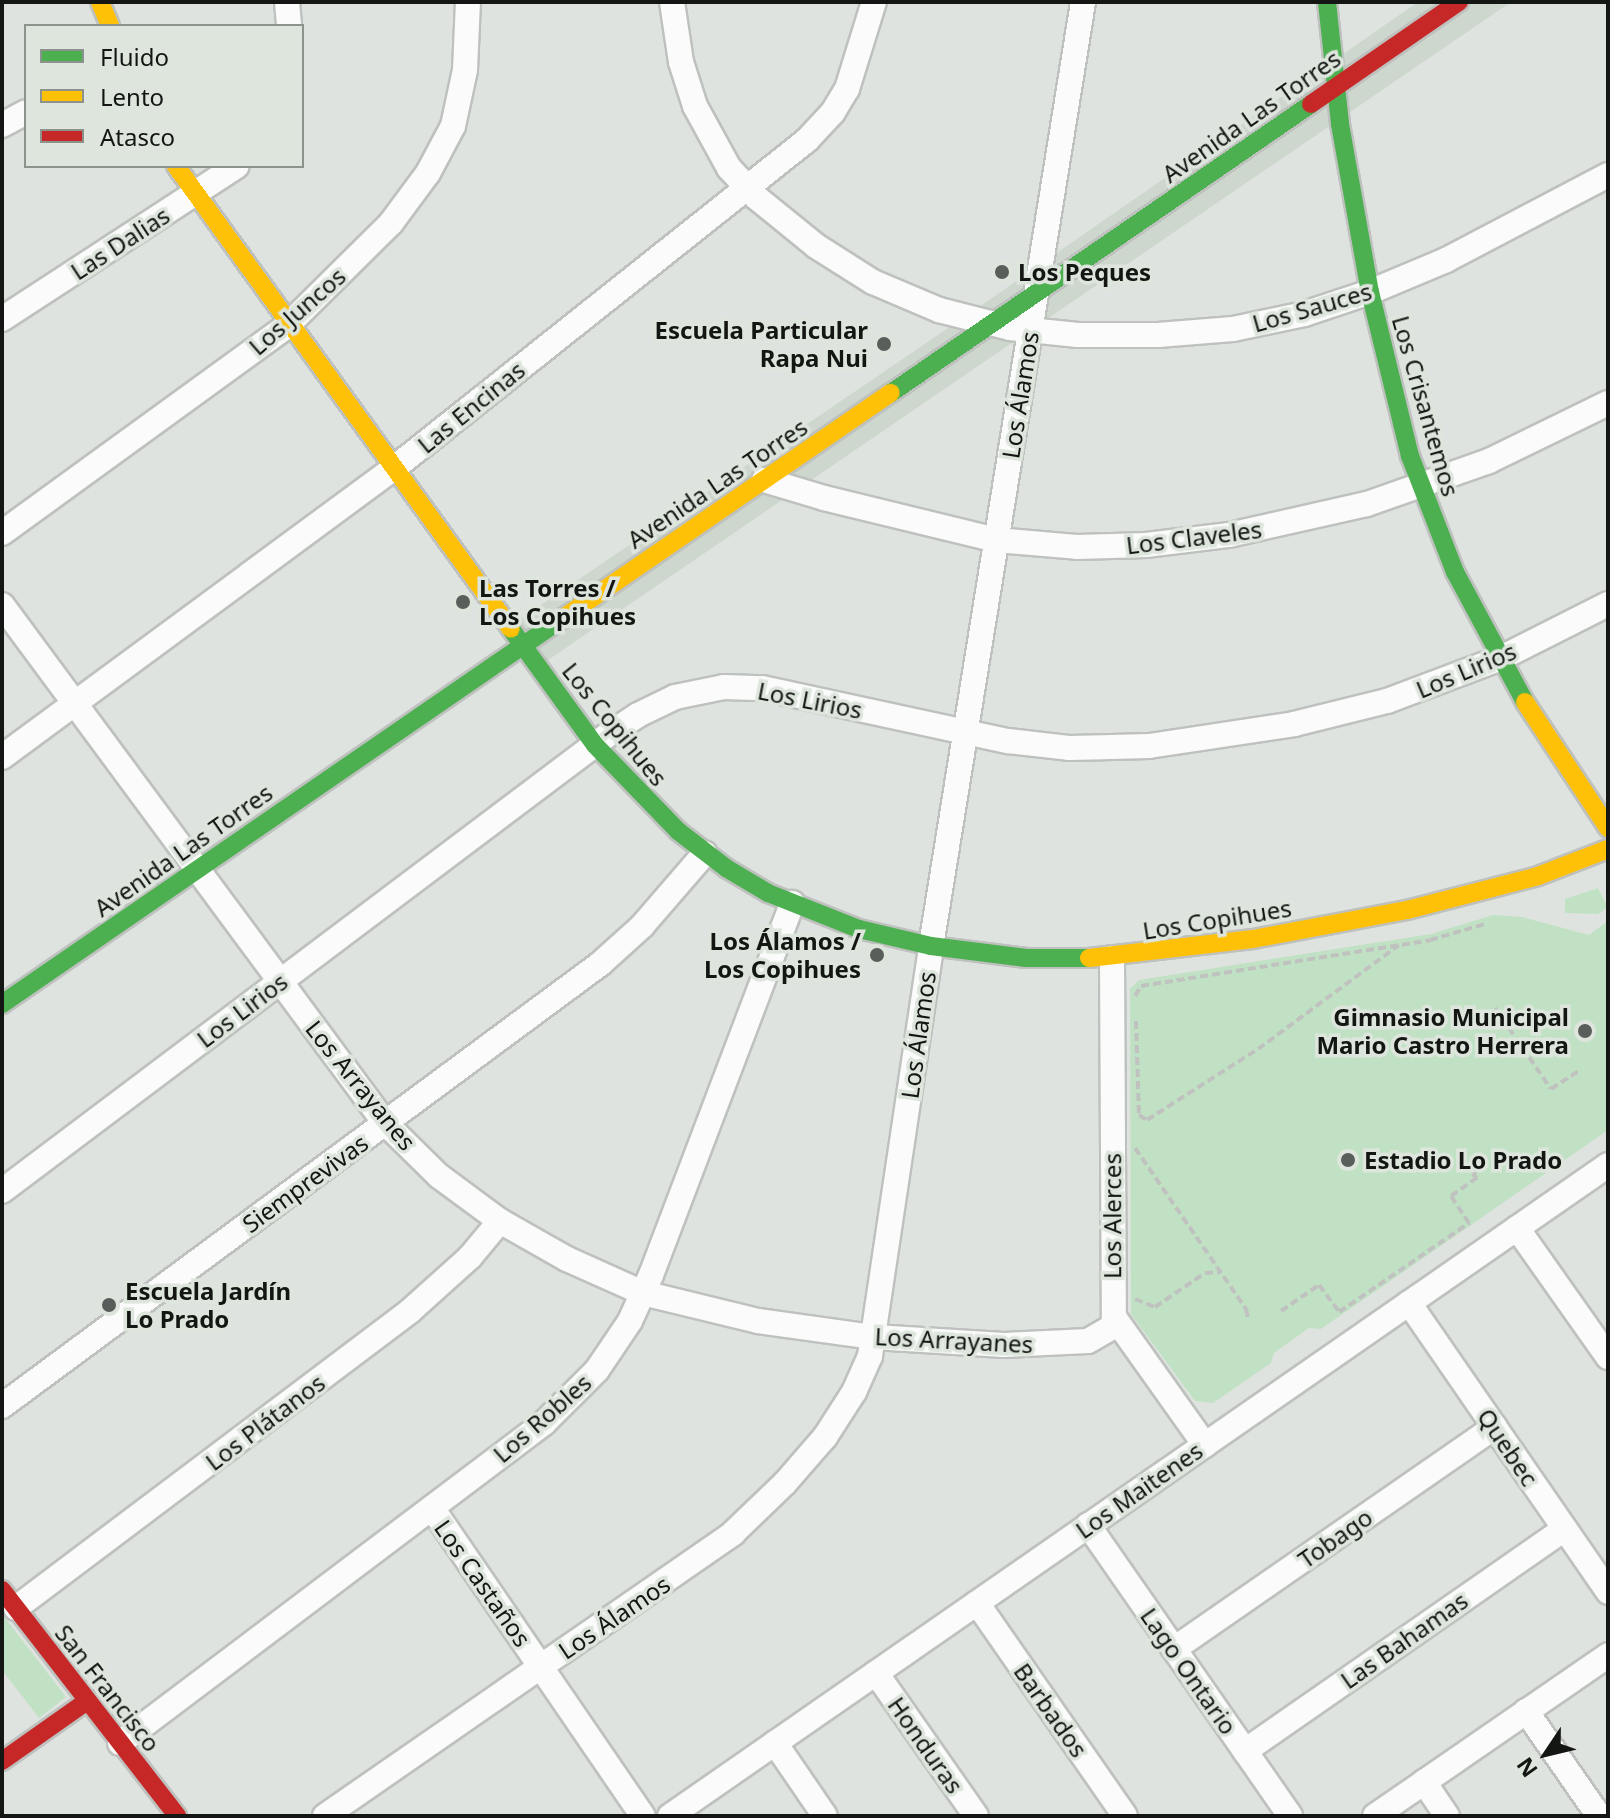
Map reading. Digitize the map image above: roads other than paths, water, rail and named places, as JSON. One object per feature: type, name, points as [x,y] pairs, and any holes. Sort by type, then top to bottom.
[{"type":"street","points":[[100,2],[109,24]]},
{"type":"street","points":[[287,2],[289,24]]},
{"type":"street","name":"Los Juncos","points":[[2,533],[288,325],[391,223],[438,158],[453,126],[462,89],[468,2]]},
{"type":"street","name":"Los Sauces","points":[[672,2],[681,62],[695,106],[714,146],[746,188],[816,246],[873,282],[939,310],[991,324],[1030,331],[1158,335],[1233,329],[1304,314],[1370,292],[1482,243],[1608,175]]},
{"type":"street","name":"Las Encinas","points":[[2,757],[393,469],[807,140],[833,112],[852,76],[874,2]]},
{"type":"street","name":"Los Álamos","points":[[325,1816],[704,1555],[760,1509],[809,1457],[839,1416],[862,1375],[874,1337],[931,946],[1083,2]]},
{"type":"street","name":"Los Crisantemos","points":[[1327,2],[1336,87],[1370,292],[1401,425],[1421,487],[1455,572],[1499,659],[1556,754],[1608,828]]},
{"type":"street","name":"Avenida Las Torres","points":[[2,1004],[1459,2]]},
{"type":"street","points":[[2,125],[24,113]]},
{"type":"street","name":"Los Copihues","points":[[177,168],[194,196],[595,745],[651,807],[705,853],[748,881],[792,903],[859,929],[931,946],[1026,958],[1112,958],[1253,939],[1407,910],[1538,876],[1608,849]]},
{"type":"street","name":"Las Dalias","points":[[2,319],[234,168]]},
{"type":"street","name":"Los Claveles","points":[[764,480],[839,502],[996,540],[1077,547],[1173,543],[1303,520],[1421,487],[1522,447],[1608,403]]},
{"type":"street","name":"Los Lirios","points":[[2,1191],[595,745],[656,705],[687,694],[724,687],[781,691],[965,734],[1069,748],[1149,746],[1294,724],[1387,701],[1499,659],[1608,604]]},
{"type":"street","name":"Los Arrayanes","points":[[2,605],[385,1123],[439,1176],[500,1221],[567,1259],[643,1293],[758,1321],[874,1337],[1054,1344],[1088,1341],[1117,1324]]},
{"type":"street","name":"Siemprevivas","points":[[2,1406],[600,964],[642,926],[705,853]]},
{"type":"street","name":"Los Robles","points":[[120,1743],[432,1508],[572,1398],[615,1346],[643,1293],[792,903]]},
{"type":"street","name":"Los Alerces","points":[[1112,958],[1113,1309],[1117,1324]]},
{"type":"street","name":"Los Maitenes","points":[[670,1816],[1608,1165]]},
{"type":"street","name":"Los Plátanos","points":[[6,1596],[410,1311],[470,1257],[500,1221]]},
{"type":"street","points":[[1517,1228],[1608,1357]]},
{"type":"street","name":"Quebec","points":[[1409,1303],[1608,1592]]},
{"type":"street","points":[[1117,1324],[1205,1445]]},
{"type":"street","name":"Tobago","points":[[1174,1649],[1495,1427]]},
{"type":"street","name":"Los Castaños","points":[[432,1508],[643,1816]]},
{"type":"street","name":"Lago Ontario","points":[[1088,1525],[1290,1816]]},
{"type":"street","name":"Las Bahamas","points":[[1245,1751],[1564,1529]]},
{"type":"street","name":"San Francisco","points":[[6,1596],[177,1816]]},
{"type":"street","name":"Barbados","points":[[977,1603],[1125,1816]]},
{"type":"street","points":[[1375,1816],[1608,1655]]},
{"type":"street","name":"Honduras","points":[[876,1673],[976,1816]]},
{"type":"street","points":[[2,1761],[87,1701]]},
{"type":"street","points":[[1526,1711],[1599,1816]]},
{"type":"street","points":[[775,1743],[825,1816]]},
{"type":"street","points":[[1424,1782],[1447,1816]]},
{"type":"place","name":"Los Peques","points":[[1002,272]]},
{"type":"place","name":"Escuela Particular Rapa Nui","points":[[884,344]]},
{"type":"place","name":"Las Torres / Los Copihues","points":[[463,602]]},
{"type":"place","name":"Los Álamos / Los Copihues","points":[[877,955]]},
{"type":"place","name":"Gimnasio Municipal Mario Castro Herrera","points":[[1585,1031]]},
{"type":"place","name":"Estadio Lo Prado","points":[[1348,1160]]},
{"type":"place","name":"Escuela Jardín Lo Prado","points":[[109,1305]]}]
